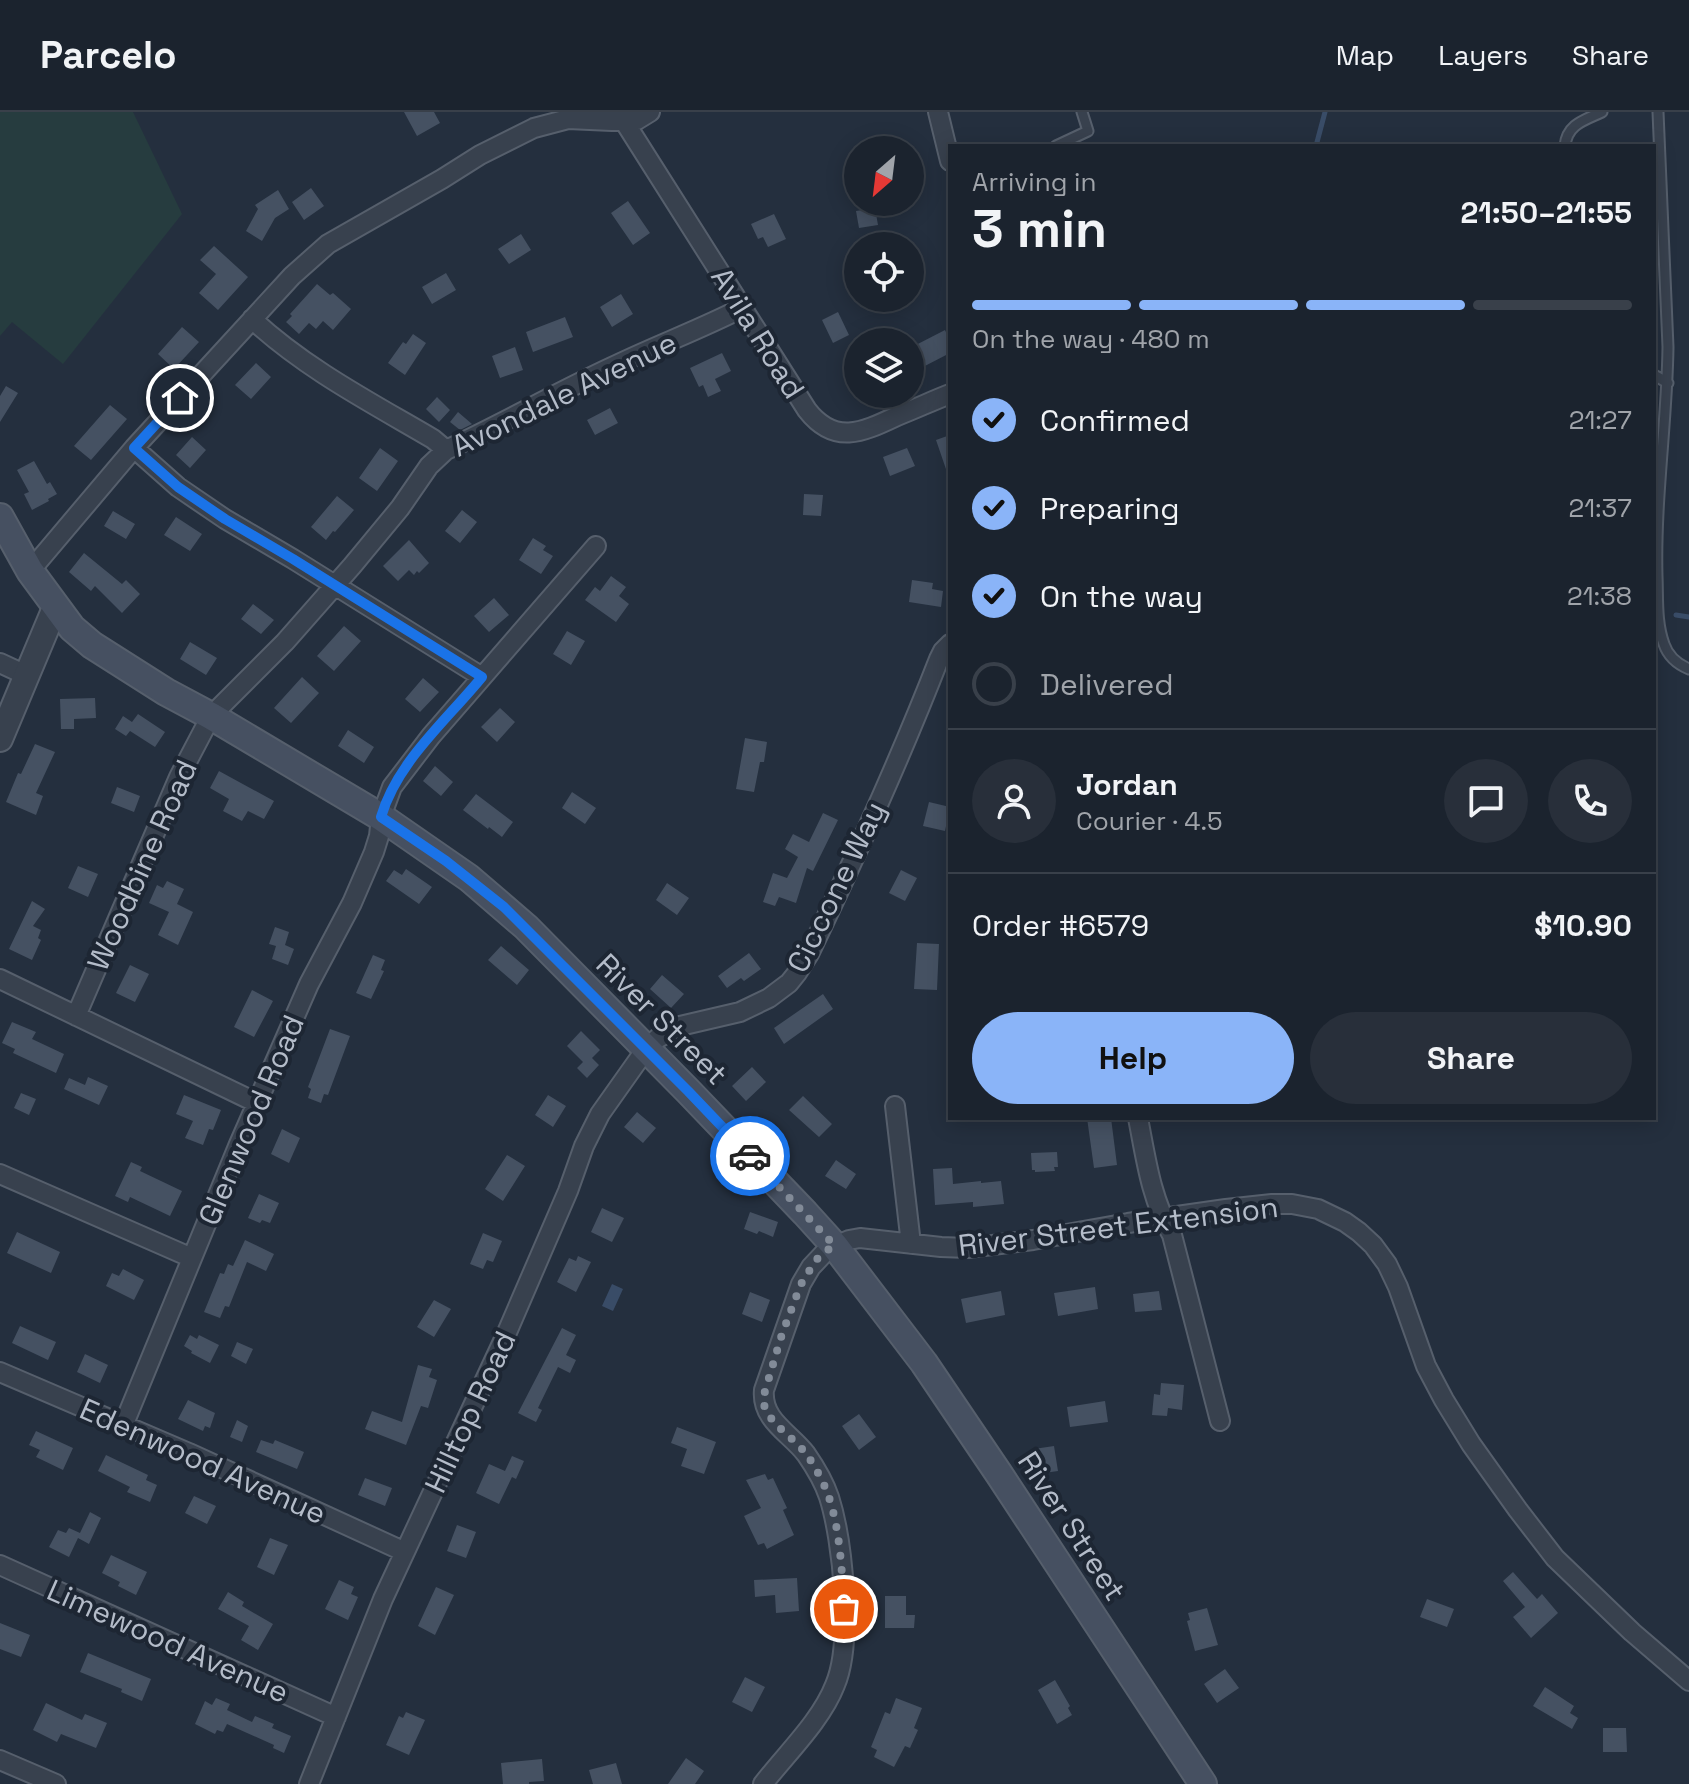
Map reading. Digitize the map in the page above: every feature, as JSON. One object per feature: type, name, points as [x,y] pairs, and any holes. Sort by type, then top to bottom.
[{"type":"main road","name":"River Street","points":[[0,517],[55,608],[92,645],[166,692],[381,817],[446,861],[504,907],[646,1049],[834,1245],[924,1363],[1203,1784]]},
{"type":"street","points":[[30,571],[134,448],[303,265],[328,244],[480,155],[534,128],[568,119],[637,120],[650,112]]},
{"type":"street","points":[[938,112],[948,153]]},
{"type":"street","name":"Avila Road","points":[[624,121],[807,410],[818,422],[831,430],[862,432],[948,395]]},
{"type":"street","name":"Avondale Avenue","points":[[211,716],[285,642],[400,508],[429,466],[446,450],[625,360],[742,308]]},
{"type":"street","points":[[252,319],[318,372],[433,439],[446,450]]},
{"type":"street","points":[[134,448],[171,482],[238,528],[482,677]]},
{"type":"street","name":"Glenwood Road","points":[[123,1426],[309,984],[352,903],[374,852],[389,794],[431,736],[596,546]]},
{"type":"street","points":[[0,739],[55,608]]},
{"type":"street","name":"Ciccone Way","points":[[646,1049],[663,1034],[680,1026],[740,1012],[769,998],[797,973],[831,908],[911,731],[939,659],[948,646]]},
{"type":"street","points":[[0,663],[28,676]]},
{"type":"street","name":"Woodbine Road","points":[[76,1016],[179,777],[211,716]]},
{"type":"street","points":[[0,979],[257,1103]]},
{"type":"street","name":"Hilltop Road","points":[[309,1784],[383,1599],[505,1337],[568,1191],[584,1146],[600,1114],[646,1049]]},
{"type":"street","points":[[895,1106],[911,1244]]},
{"type":"street","points":[[1138,1120],[1153,1195],[1172,1235],[1220,1421]]},
{"type":"street","points":[[0,1174],[192,1258]]},
{"type":"street","name":"River Street Extension","points":[[834,1245],[860,1238],[968,1248],[999,1246],[1162,1218],[1272,1204],[1292,1204],[1330,1214],[1359,1232],[1387,1264],[1426,1366],[1444,1400],[1518,1510],[1573,1577],[1689,1681]]},
{"type":"street","points":[[763,1784],[828,1700],[835,1688],[843,1659],[843,1582],[829,1499],[806,1454],[763,1405],[782,1334],[801,1284],[816,1260],[834,1245]]},
{"type":"street","name":"Edenwood Avenue","points":[[0,1372],[189,1453],[405,1552]]},
{"type":"street","name":"Limewood Avenue","points":[[0,1565],[336,1717]]},
{"type":"street","points":[[0,1760],[56,1784]]},
{"type":"lane","points":[[1060,144],[1088,131],[1082,112]]},
{"type":"lane","points":[[1565,144],[1572,127],[1602,112]]},
{"type":"lane","points":[[1658,112],[1659,199],[1668,347],[1657,516],[1658,624],[1667,652],[1689,669]]},
{"type":"lane","points":[[1656,376],[1668,383]]},
{"type":"green space","points":[[0,112],[133,112],[182,214],[63,364],[12,322],[0,336]]},
{"type":"water","points":[[612,1284],[623,1289],[613,1311],[602,1306]]},
{"type":"building","points":[[404,112],[434,112],[440,123],[417,136]]},
{"type":"building","points":[[311,188],[324,206],[304,220],[292,202]]},
{"type":"building","points":[[278,190],[289,209],[275,218],[262,241],[246,231],[258,209],[255,205]]},
{"type":"building","points":[[628,201],[650,233],[633,245],[611,213]]},
{"type":"building","points":[[774,214],[786,239],[768,247],[763,237],[758,239],[751,224]]},
{"type":"building","points":[[857,216],[876,216],[878,225],[859,228]]},
{"type":"building","points":[[521,234],[531,250],[509,264],[498,249]]},
{"type":"building","points":[[214,246],[248,277],[218,310],[199,293],[216,274],[200,260]]},
{"type":"building","points":[[446,273],[456,290],[432,304],[422,287]]},
{"type":"building","points":[[317,284],[351,309],[333,330],[323,321],[316,329],[309,323],[299,334],[286,322]]},
{"type":"building","points":[[621,294],[633,314],[612,327],[600,307]]},
{"type":"building","points":[[838,312],[846,328],[844,338],[833,343],[822,320]]},
{"type":"building","points":[[565,317],[573,337],[533,352],[526,332]]},
{"type":"building","points":[[182,327],[199,342],[174,369],[158,354]]},
{"type":"building","points":[[945,330],[948,354],[924,366],[924,341]]},
{"type":"building","points":[[413,334],[426,343],[405,375],[388,363]]},
{"type":"building","points":[[515,347],[523,370],[500,378],[492,356]]},
{"type":"building","points":[[722,353],[731,371],[715,379],[721,391],[708,397],[690,368]]},
{"type":"building","points":[[256,363],[271,377],[251,399],[235,385]]},
{"type":"building","points":[[6,386],[18,393],[0,422],[0,396]]},
{"type":"building","points":[[437,397],[450,410],[439,422],[426,409]]},
{"type":"building","points":[[110,405],[127,419],[91,460],[74,446]]},
{"type":"building","points":[[610,408],[618,423],[595,435],[587,420]]},
{"type":"building","points":[[458,412],[472,424],[460,430],[450,422]]},
{"type":"building","points":[[948,436],[948,475],[936,440]]},
{"type":"building","points":[[192,437],[206,450],[190,468],[176,455]]},
{"type":"building","points":[[380,448],[398,461],[377,491],[359,478]]},
{"type":"building","points":[[907,448],[915,466],[890,476],[883,457]]},
{"type":"building","points":[[34,461],[47,484],[50,482],[57,494],[32,510],[24,494],[29,492],[17,470]]},
{"type":"building","points":[[804,494],[823,495],[821,516],[803,515]]},
{"type":"building","points":[[337,496],[354,510],[326,540],[311,527]]},
{"type":"building","points":[[462,510],[477,522],[460,543],[445,531]]},
{"type":"building","points":[[113,511],[135,524],[126,539],[104,526]]},
{"type":"building","points":[[176,517],[202,534],[190,551],[164,535]]},
{"type":"building","points":[[533,538],[546,546],[543,550],[553,556],[541,574],[519,560]]},
{"type":"building","points":[[409,540],[429,563],[414,575],[409,570],[398,581],[383,566]]},
{"type":"building","points":[[84,553],[122,584],[126,580],[140,594],[122,613],[95,586],[91,591],[69,572]]},
{"type":"building","points":[[611,576],[626,587],[619,596],[629,604],[616,622],[585,600],[595,587],[600,591]]},
{"type":"building","points":[[912,580],[933,583],[932,589],[943,591],[941,607],[909,602]]},
{"type":"building","points":[[494,598],[509,615],[489,632],[474,616]]},
{"type":"building","points":[[253,604],[274,620],[261,634],[241,619]]},
{"type":"building","points":[[344,626],[361,641],[334,671],[317,656]]},
{"type":"building","points":[[567,631],[585,641],[571,665],[553,654]]},
{"type":"building","points":[[190,642],[217,658],[206,675],[180,659]]},
{"type":"building","points":[[302,677],[319,693],[291,723],[274,708]]},
{"type":"building","points":[[423,678],[439,692],[420,712],[405,699]]},
{"type":"building","points":[[95,698],[96,718],[74,719],[74,729],[61,729],[60,699]]},
{"type":"building","points":[[500,708],[515,722],[497,742],[481,727]]},
{"type":"building","points":[[138,714],[165,732],[155,747],[130,731],[126,736],[115,729],[123,716],[132,722]]},
{"type":"building","points":[[348,730],[374,747],[364,763],[338,746]]},
{"type":"building","points":[[745,738],[767,742],[754,792],[736,789]]},
{"type":"building","points":[[35,744],[55,752],[36,793],[43,796],[36,815],[6,802]]},
{"type":"building","points":[[435,766],[453,782],[441,796],[423,781]]},
{"type":"building","points":[[219,771],[274,801],[264,819],[248,811],[242,821],[223,811],[229,799],[210,788]]},
{"type":"building","points":[[117,787],[140,796],[134,812],[111,803]]},
{"type":"building","points":[[572,792],[596,808],[585,824],[562,808]]},
{"type":"building","points":[[476,794],[513,822],[502,837],[463,810]]},
{"type":"building","points":[[929,802],[948,807],[945,831],[923,826]]},
{"type":"building","points":[[823,813],[838,820],[813,871],[807,868],[796,903],[779,897],[775,906],[763,902],[773,873],[787,878],[798,857],[785,849],[793,834],[809,842]]},
{"type":"building","points":[[78,866],[98,874],[88,897],[68,888]]},
{"type":"building","points":[[406,869],[432,887],[419,904],[386,881],[394,870],[402,875]]},
{"type":"building","points":[[901,870],[917,878],[905,901],[889,893]]},
{"type":"building","points":[[167,881],[184,889],[177,904],[193,912],[178,945],[158,935],[169,912],[149,903],[157,885],[163,888]]},
{"type":"building","points":[[667,883],[689,898],[677,915],[656,900]]},
{"type":"building","points":[[32,901],[45,909],[33,926],[41,930],[38,938],[41,940],[32,960],[9,949]]},
{"type":"building","points":[[275,927],[289,932],[285,945],[294,949],[288,965],[272,959],[276,946],[269,944]]},
{"type":"building","points":[[917,943],[939,944],[937,990],[914,989]]},
{"type":"building","points":[[501,946],[529,970],[517,985],[488,960]]},
{"type":"building","points":[[749,953],[761,969],[727,988],[718,976]]},
{"type":"building","points":[[373,955],[385,960],[381,970],[384,971],[371,999],[356,993]]},
{"type":"building","points":[[130,965],[149,974],[135,1002],[116,993]]},
{"type":"building","points":[[662,975],[684,994],[671,1008],[650,989]]},
{"type":"building","points":[[252,990],[273,1001],[254,1037],[234,1027]]},
{"type":"building","points":[[823,994],[833,1009],[784,1044],[774,1028]]},
{"type":"building","points":[[12,1022],[36,1032],[32,1039],[64,1054],[56,1073],[13,1053],[15,1049],[2,1043]]},
{"type":"building","points":[[330,1029],[350,1036],[328,1095],[324,1094],[321,1103],[308,1098],[311,1089],[308,1087]]},
{"type":"building","points":[[581,1031],[600,1050],[592,1058],[599,1065],[587,1078],[577,1068],[583,1062],[567,1046]]},
{"type":"building","points":[[752,1067],[766,1082],[746,1101],[732,1086]]},
{"type":"building","points":[[88,1077],[108,1086],[99,1105],[64,1089],[69,1078],[85,1085]]},
{"type":"building","points":[[21,1093],[36,1099],[29,1115],[14,1108]]},
{"type":"building","points":[[184,1095],[221,1110],[203,1145],[185,1138],[193,1121],[176,1114]]},
{"type":"building","points":[[548,1095],[566,1106],[553,1127],[535,1115]]},
{"type":"building","points":[[803,1096],[832,1124],[819,1137],[789,1110]]},
{"type":"building","points":[[637,1112],[656,1128],[643,1143],[624,1127]]},
{"type":"building","points":[[1087,1120],[1111,1120],[1117,1165],[1094,1168]]},
{"type":"building","points":[[282,1129],[300,1138],[289,1163],[271,1154]]},
{"type":"building","points":[[1057,1152],[1058,1167],[1054,1167],[1055,1171],[1032,1170],[1031,1153]]},
{"type":"building","points":[[507,1155],[525,1166],[503,1201],[485,1189]]},
{"type":"building","points":[[836,1160],[856,1174],[846,1189],[825,1176]]},
{"type":"building","points":[[131,1162],[142,1167],[140,1171],[182,1191],[170,1216],[130,1197],[128,1202],[115,1196]]},
{"type":"building","points":[[952,1168],[953,1184],[1001,1181],[1004,1204],[973,1207],[973,1202],[935,1205],[933,1169]]},
{"type":"building","points":[[259,1194],[279,1203],[270,1223],[248,1218]]},
{"type":"building","points":[[602,1208],[624,1218],[612,1242],[591,1232]]},
{"type":"building","points":[[750,1212],[778,1222],[773,1237],[744,1229]]},
{"type":"building","points":[[17,1232],[60,1252],[51,1273],[7,1253]]},
{"type":"building","points":[[483,1233],[502,1241],[493,1262],[487,1260],[483,1269],[470,1264]]},
{"type":"building","points":[[245,1240],[274,1254],[266,1271],[247,1262],[229,1307],[225,1306],[220,1318],[204,1312],[220,1273],[224,1274],[228,1264],[233,1266]]},
{"type":"building","points":[[578,1256],[591,1262],[576,1292],[557,1282],[569,1258],[576,1261]]},
{"type":"building","points":[[123,1269],[144,1280],[134,1300],[106,1286],[112,1273],[119,1276]]},
{"type":"building","points":[[1095,1287],[1098,1309],[1058,1316],[1054,1293]]},
{"type":"building","points":[[1001,1291],[1005,1315],[966,1323],[961,1299]]},
{"type":"building","points":[[1159,1291],[1162,1310],[1135,1312],[1133,1294]]},
{"type":"building","points":[[750,1292],[770,1300],[762,1322],[742,1314]]},
{"type":"building","points":[[434,1300],[451,1309],[434,1337],[417,1327]]},
{"type":"building","points":[[20,1326],[56,1342],[48,1360],[12,1343]]},
{"type":"building","points":[[562,1328],[576,1335],[566,1355],[576,1360],[570,1373],[558,1367],[538,1408],[542,1410],[536,1422],[518,1413]]},
{"type":"building","points":[[190,1335],[197,1339],[199,1335],[219,1345],[210,1363],[184,1346]]},
{"type":"building","points":[[237,1342],[253,1349],[246,1364],[231,1356]]},
{"type":"building","points":[[85,1354],[108,1365],[100,1383],[77,1372]]},
{"type":"building","points":[[418,1365],[432,1369],[429,1377],[437,1380],[428,1408],[421,1406],[406,1445],[365,1429],[372,1411],[402,1422]]},
{"type":"building","points":[[1161,1383],[1184,1385],[1182,1410],[1168,1408],[1167,1416],[1152,1415],[1154,1394],[1160,1395]]},
{"type":"building","points":[[188,1400],[215,1413],[210,1428],[205,1426],[203,1431],[178,1419]]},
{"type":"building","points":[[1105,1401],[1108,1422],[1070,1427],[1067,1407]]},
{"type":"building","points":[[859,1414],[876,1437],[859,1450],[842,1426]]},
{"type":"building","points":[[237,1420],[248,1426],[242,1442],[230,1437]]},
{"type":"building","points":[[677,1427],[716,1442],[704,1474],[681,1466],[687,1449],[671,1443]]},
{"type":"building","points":[[36,1431],[73,1448],[63,1470],[36,1457],[40,1450],[29,1445]]},
{"type":"building","points":[[261,1440],[273,1444],[275,1440],[304,1452],[297,1469],[256,1452]]},
{"type":"building","points":[[1054,1446],[1058,1471],[1037,1474],[1034,1449]]},
{"type":"building","points":[[106,1455],[148,1475],[146,1480],[157,1485],[150,1502],[127,1492],[130,1487],[98,1471]]},
{"type":"building","points":[[512,1456],[524,1461],[499,1504],[476,1493],[489,1464],[505,1471]]},
{"type":"building","points":[[765,1474],[768,1480],[773,1478],[787,1508],[783,1510],[794,1535],[767,1549],[764,1543],[758,1545],[744,1516],[761,1508],[746,1480]]},
{"type":"building","points":[[365,1478],[392,1488],[385,1506],[358,1495]]},
{"type":"building","points":[[194,1496],[216,1506],[207,1524],[185,1513]]},
{"type":"building","points":[[90,1512],[101,1518],[89,1544],[78,1538],[69,1557],[49,1547],[58,1530],[66,1533],[69,1528],[80,1533]]},
{"type":"building","points":[[457,1525],[476,1532],[466,1558],[447,1551]]},
{"type":"building","points":[[270,1538],[288,1545],[274,1575],[257,1567]]},
{"type":"building","points":[[111,1555],[147,1572],[136,1595],[102,1573]]},
{"type":"building","points":[[1513,1572],[1537,1599],[1542,1594],[1558,1613],[1531,1638],[1513,1617],[1525,1607],[1503,1581]]},
{"type":"building","points":[[797,1578],[799,1611],[776,1613],[775,1595],[755,1597],[754,1580]]},
{"type":"building","points":[[339,1580],[354,1587],[351,1594],[358,1597],[348,1620],[325,1609]]},
{"type":"building","points":[[436,1587],[454,1595],[435,1635],[418,1626]]},
{"type":"building","points":[[228,1592],[244,1602],[242,1606],[273,1624],[258,1650],[241,1640],[249,1626],[218,1609]]},
{"type":"building","points":[[885,1596],[906,1596],[906,1615],[915,1615],[914,1628],[885,1628]]},
{"type":"building","points":[[1427,1599],[1454,1609],[1447,1627],[1420,1617]]},
{"type":"building","points":[[1207,1608],[1218,1645],[1195,1651],[1187,1621],[1190,1620],[1188,1613]]},
{"type":"building","points":[[0,1623],[30,1635],[21,1657],[0,1649]]},
{"type":"building","points":[[88,1653],[151,1679],[142,1701],[80,1672]]},
{"type":"building","points":[[1225,1669],[1239,1688],[1217,1703],[1204,1684]]},
{"type":"building","points":[[745,1677],[765,1687],[752,1712],[732,1702]]},
{"type":"building","points":[[1055,1680],[1072,1715],[1057,1724],[1038,1690]]},
{"type":"building","points":[[1545,1687],[1574,1706],[1570,1713],[1578,1718],[1572,1729],[1533,1706]]},
{"type":"building","points":[[216,1698],[230,1704],[227,1710],[252,1722],[255,1716],[291,1736],[284,1753],[273,1748],[274,1745],[227,1724],[223,1732],[217,1730],[215,1734],[195,1724],[205,1701],[212,1705]]},
{"type":"building","points":[[896,1698],[922,1708],[914,1728],[918,1730],[910,1748],[905,1746],[894,1767],[874,1757],[877,1750],[871,1747],[885,1712],[890,1714]]},
{"type":"building","points":[[46,1703],[82,1720],[85,1714],[107,1723],[96,1748],[61,1734],[57,1742],[33,1730]]},
{"type":"building","points":[[406,1712],[425,1720],[409,1755],[386,1745],[399,1716],[403,1718]]},
{"type":"building","points":[[1603,1728],[1626,1728],[1627,1752],[1603,1752]]},
{"type":"building","points":[[686,1758],[704,1771],[695,1784],[668,1784]]},
{"type":"building","points":[[542,1759],[544,1781],[503,1784],[501,1763]]},
{"type":"building","points":[[616,1763],[622,1784],[593,1784],[589,1770]]},
{"type":"waterway","points":[[1317,144],[1325,112]]},
{"type":"waterway","points":[[1676,615],[1689,617]]},
{"type":"way so far","points":[[750,1156],[834,1245],[821,1254],[801,1284],[764,1390],[763,1405],[806,1454],[824,1486],[840,1554],[844,1609]]},
{"type":"route","points":[[180,398],[134,448],[164,476],[238,528],[482,677],[392,787],[381,817],[446,861],[504,907],[750,1156]]}]
